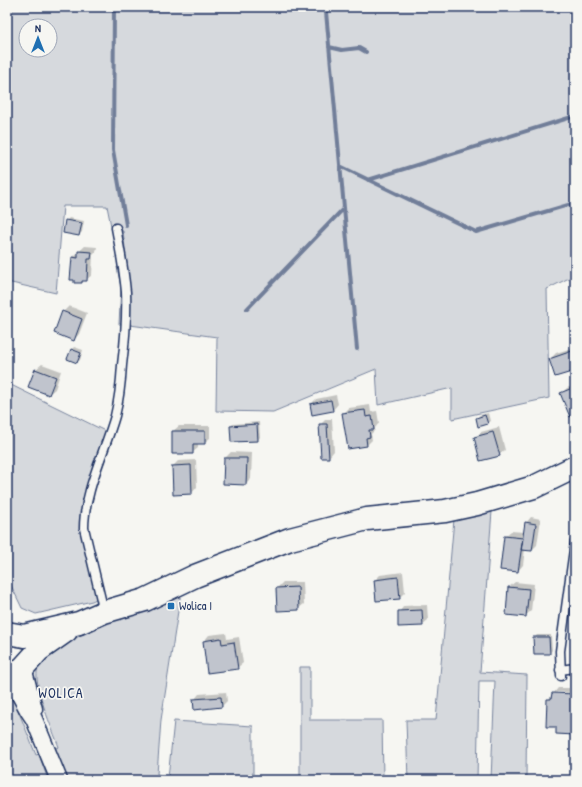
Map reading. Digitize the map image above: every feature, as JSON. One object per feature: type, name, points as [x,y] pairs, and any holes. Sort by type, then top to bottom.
[{"type":"street","points":[[18,667],[39,650],[79,623],[104,612],[144,600],[195,576],[290,538],[367,519],[445,511],[477,504],[534,487],[575,467]]},
{"type":"street","points":[[12,632],[79,623]]},
{"type":"street","points":[[12,632],[30,643],[32,648],[18,667],[28,710],[34,719],[59,780]]},
{"type":"lane","points":[[104,612],[84,528],[84,514],[115,415],[124,350],[126,294],[116,228]]},
{"type":"lane","points":[[575,542],[560,651],[560,673],[575,668]]},
{"type":"shaded area","points":[[7,7],[575,7],[575,275],[547,289],[549,398],[452,419],[452,388],[378,405],[376,369],[273,412],[216,411],[217,337],[130,325],[130,290],[123,231],[112,231],[107,206],[63,206],[56,293],[7,282]]},
{"type":"shaded area","points":[[117,267],[119,269],[123,290],[122,324],[119,324],[121,287]]},
{"type":"shaded area","points":[[7,383],[107,432],[84,497],[96,599],[92,601],[36,614],[22,608],[7,577]]},
{"type":"shaded area","points":[[492,511],[480,672],[527,675],[526,780],[491,780],[495,681],[479,681],[477,780],[408,780],[406,720],[436,720],[454,519]]},
{"type":"shaded area","points":[[181,592],[161,720],[157,774],[168,778],[174,721],[253,726],[253,780],[64,780],[53,749],[59,747],[41,698],[37,679],[37,671],[43,661],[57,649],[77,637]]},
{"type":"shaded area","points":[[300,667],[310,667],[310,720],[382,720],[383,780],[300,780]]},
{"type":"shaded area","points":[[7,693],[16,705],[36,755],[39,754],[48,780],[7,780]]},
{"type":"building","points":[[65,220],[82,223],[79,236],[63,233]]},
{"type":"building","points":[[78,251],[92,252],[91,259],[88,259],[87,281],[82,281],[82,283],[74,283],[74,280],[70,280],[72,257],[78,258]]},
{"type":"building","points":[[62,311],[82,319],[74,341],[54,333]]},
{"type":"building","points":[[71,349],[81,353],[77,363],[67,359]]},
{"type":"building","points":[[575,350],[575,371],[555,377],[549,359]]},
{"type":"building","points":[[35,369],[56,377],[49,395],[28,387]]},
{"type":"building","points":[[575,387],[575,414],[570,417],[560,393]]},
{"type":"building","points":[[331,400],[333,411],[312,415],[310,404]]},
{"type":"building","points":[[365,410],[366,417],[372,416],[374,430],[369,430],[370,437],[366,438],[367,446],[348,449],[342,413]]},
{"type":"building","points":[[485,415],[488,424],[478,427],[476,418]]},
{"type":"building","points":[[257,424],[258,441],[231,442],[230,426]]},
{"type":"building","points":[[319,424],[327,424],[329,458],[321,458]]},
{"type":"building","points":[[172,431],[205,431],[205,444],[193,444],[193,454],[172,454]]},
{"type":"building","points":[[493,432],[500,456],[480,461],[474,437]]},
{"type":"building","points":[[224,458],[247,458],[246,485],[223,484]]},
{"type":"building","points":[[191,465],[192,494],[173,495],[172,466]]},
{"type":"building","points":[[525,522],[536,524],[532,551],[521,550]]},
{"type":"building","points":[[504,536],[523,538],[518,572],[500,570]]},
{"type":"building","points":[[398,577],[400,599],[376,601],[374,580]]},
{"type":"building","points":[[298,587],[299,610],[277,611],[276,588]]},
{"type":"building","points":[[508,587],[529,589],[526,617],[506,615]]},
{"type":"building","points":[[422,610],[423,626],[398,627],[398,611]]},
{"type":"building","points":[[533,637],[549,637],[550,654],[534,654]]},
{"type":"building","points":[[221,638],[222,644],[234,642],[238,669],[207,673],[203,641]]},
{"type":"building","points":[[552,693],[575,694],[575,735],[556,734],[556,727],[546,727],[547,699],[551,699]]},
{"type":"building","points":[[221,697],[222,707],[194,710],[193,699]]},
{"type":"waterway","points":[[114,7],[113,150],[126,225]]},
{"type":"waterway","points":[[323,7],[326,12],[357,349]]},
{"type":"waterway","points":[[329,47],[342,50],[359,48],[366,52]]},
{"type":"waterway","points":[[368,180],[575,116]]},
{"type":"waterway","points":[[340,166],[476,232],[575,203]]},
{"type":"waterway","points":[[247,309],[344,208]]},
{"type":"place","name":"Wolica I","points":[[171,606]]},
{"type":"district","name":"WOLICA","points":[[61,693]]}]
